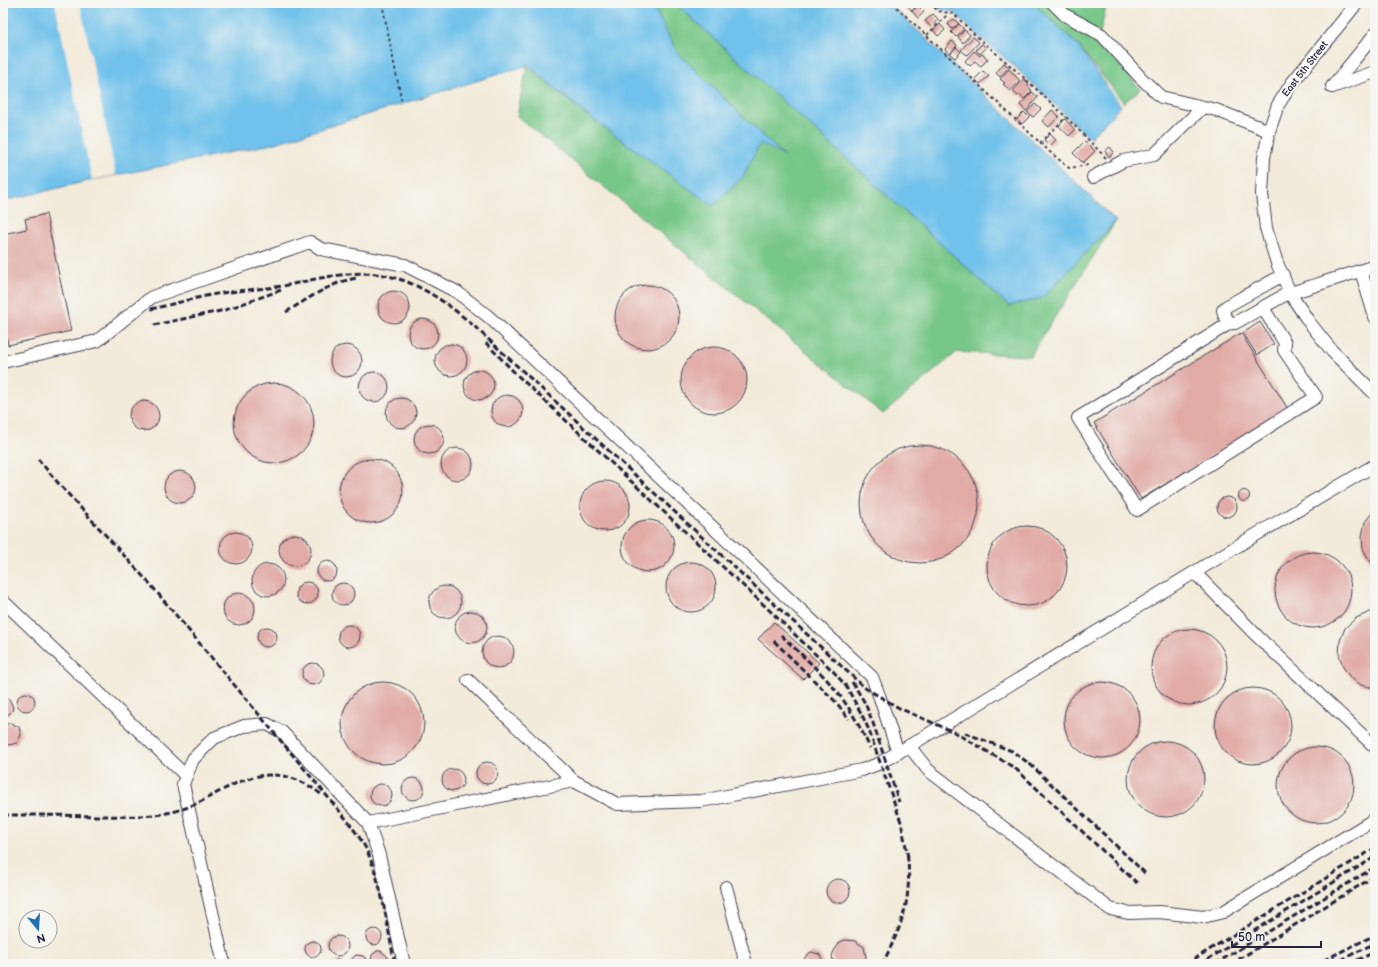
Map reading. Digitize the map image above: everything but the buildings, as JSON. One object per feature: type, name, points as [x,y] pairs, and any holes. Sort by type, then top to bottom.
[{"type":"street","points":[[1053,3],[1065,15],[1102,35],[1140,77],[1161,97],[1216,110],[1269,131]]},
{"type":"street","name":"East 5th Street","points":[[1357,3],[1292,83],[1278,105],[1269,131],[1264,158],[1262,194],[1266,228],[1277,263],[1290,293],[1309,322],[1332,351],[1375,394]]},
{"type":"street","points":[[1375,34],[1332,87],[1375,72]]},
{"type":"street","points":[[1098,175],[1123,161],[1154,155],[1203,107]]},
{"type":"street","points":[[3,362],[97,341],[152,297],[310,242],[321,249],[405,265],[457,292],[489,317],[872,677],[898,753]]},
{"type":"street","points":[[1263,308],[1285,343],[1284,350],[1316,397],[1137,510],[1078,418],[1230,323],[1235,324],[1263,308],[1290,293],[1375,266]]},
{"type":"street","points":[[1361,271],[1375,317]]},
{"type":"street","points":[[1230,323],[1224,315],[1223,310],[1227,306],[1283,276]]},
{"type":"street","points":[[468,680],[574,780],[617,804],[701,801],[862,770],[878,764],[898,753],[1254,536],[1375,465]]},
{"type":"street","points":[[1195,573],[1258,637],[1375,747]]},
{"type":"street","points":[[3,601],[186,776]]},
{"type":"street","points":[[224,964],[183,784],[193,759],[214,738],[244,726],[267,724],[282,732],[368,823],[379,855],[404,964]]},
{"type":"street","points":[[909,746],[928,770],[1110,909],[1128,912],[1159,912],[1203,917],[1223,912],[1375,819]]},
{"type":"street","points":[[368,823],[574,780]]},
{"type":"street","points":[[726,887],[746,964]]},
{"type":"path","points":[[382,3],[402,103]]},
{"type":"path","points":[[892,3],[1040,143],[1069,168],[1094,164],[1098,175]]},
{"type":"path","points":[[930,3],[938,11],[954,14],[976,36],[1066,117],[1114,166]]},
{"type":"path","points":[[926,36],[948,14]]},
{"type":"path","points":[[1040,143],[1066,117]]},
{"type":"green space","points":[[675,3],[1009,306],[1042,298],[1116,221],[1030,356],[957,352],[883,414],[517,116],[527,66],[583,112],[743,177],[760,142],[783,155],[677,52],[654,8]]},
{"type":"green space","points":[[1033,3],[1107,3],[1099,37],[1140,89],[1124,103],[1077,44]]},
{"type":"water","points":[[3,3],[673,3],[655,9],[677,52],[784,156],[760,143],[743,177],[713,206],[583,112],[528,65],[272,144],[92,180],[3,201]]},
{"type":"water","points":[[675,3],[889,3],[1116,221],[1042,298],[1009,306]]},
{"type":"water","points":[[932,3],[1033,3],[1077,44],[1121,106],[1090,138],[954,12],[939,9]]},
{"type":"pier","points":[[55,3],[80,3],[116,175],[92,180]]},
{"type":"railway","points":[[151,309],[222,293],[283,286],[327,277],[371,273],[403,280],[429,292],[474,326],[865,688],[901,709],[954,732],[1016,769],[1138,884]]},
{"type":"railway","points":[[286,312],[329,287],[357,278]]},
{"type":"railway","points":[[154,325],[225,310],[281,290]]},
{"type":"railway","points":[[486,343],[515,373],[766,607],[833,671],[846,686],[868,728],[901,822],[908,857]]},
{"type":"railway","points":[[38,459],[150,584],[347,820],[364,844],[377,880],[395,964]]},
{"type":"railway","points":[[781,635],[831,684],[851,712],[870,748]]},
{"type":"railway","points":[[774,641],[836,702],[849,719]]},
{"type":"railway","points":[[852,682],[865,703],[873,723],[899,802]]},
{"type":"railway","points":[[965,733],[1012,751],[1031,765],[1147,875]]},
{"type":"railway","points":[[3,815],[146,816],[166,813],[188,807],[245,780],[269,775],[284,776],[297,780],[322,795]]},
{"type":"railway","points":[[1186,964],[1375,848]]},
{"type":"railway","points":[[881,964],[885,959],[894,939],[906,903],[908,886],[907,852]]},
{"type":"railway","points":[[1200,964],[1375,857]]},
{"type":"railway","points":[[1215,964],[1375,867]]},
{"type":"railway","points":[[1231,964],[1375,876]]},
{"type":"railway","points":[[1316,964],[1375,935]]},
{"type":"railway","points":[[1333,964],[1375,943]]},
{"type":"railway","points":[[1349,964],[1375,952]]}]
